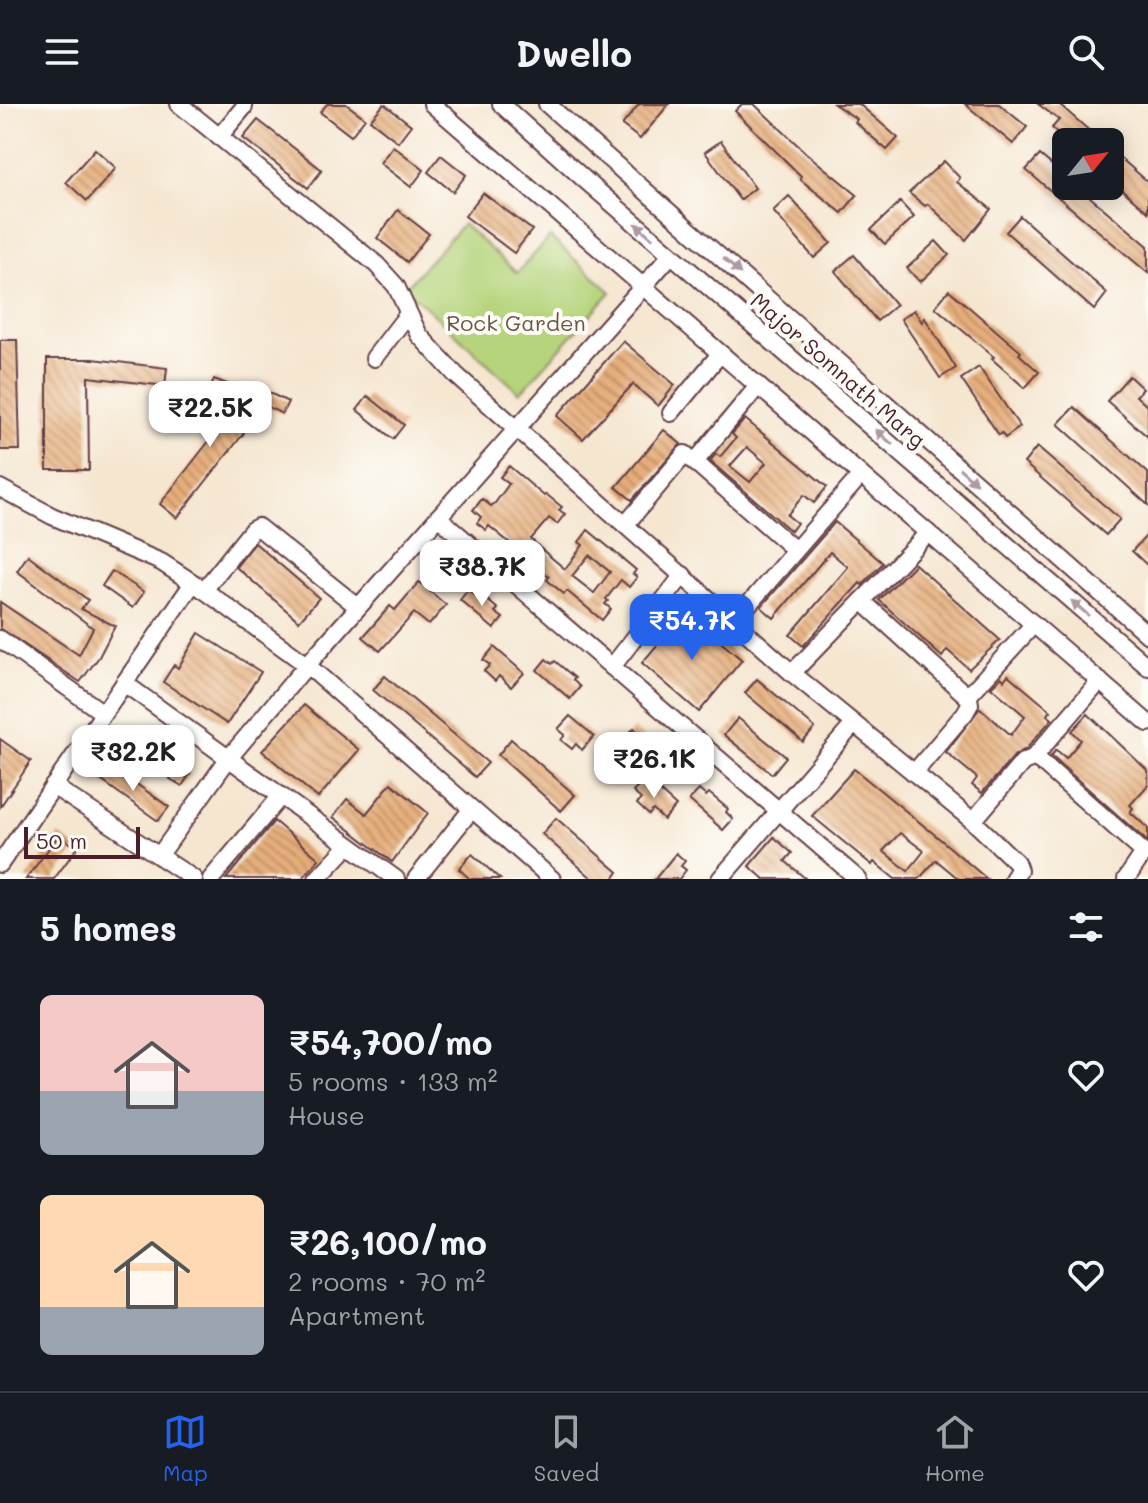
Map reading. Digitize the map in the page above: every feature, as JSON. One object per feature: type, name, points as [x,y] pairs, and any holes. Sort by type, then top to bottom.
[{"type":"street","points":[[432,104],[1148,723]]},
{"type":"street","name":"Major Somnath Marg","points":[[501,104],[671,255],[1145,659]]},
{"type":"street","name":"Major Somnath Marg","points":[[547,104],[1148,635]]},
{"type":"street","points":[[184,106],[376,264],[396,286],[419,335],[433,353],[792,673],[973,821],[1016,862],[1019,870],[1013,879]]},
{"type":"street","points":[[219,137],[244,107]]},
{"type":"street","points":[[159,856],[228,759],[307,665],[671,255]]},
{"type":"street","points":[[374,358],[408,314]]},
{"type":"street","points":[[671,413],[720,354]]},
{"type":"street","points":[[698,465],[695,462],[758,386]]},
{"type":"street","points":[[626,524],[685,454],[795,550]]},
{"type":"street","points":[[735,620],[861,475]]},
{"type":"street","points":[[0,488],[52,516],[131,547],[198,586],[307,665],[552,879]]},
{"type":"street","points":[[438,517],[858,879]]},
{"type":"street","points":[[0,864],[124,683],[198,586],[252,530],[258,527],[358,607]]},
{"type":"street","points":[[792,673],[928,533]]},
{"type":"street","points":[[612,667],[683,575]]},
{"type":"street","points":[[862,601],[968,696],[970,704],[965,713],[914,773]]},
{"type":"street","points":[[968,696],[1034,624]]},
{"type":"street","points":[[0,639],[103,713]]},
{"type":"street","points":[[973,821],[1023,762],[1033,758],[1100,681]]},
{"type":"street","points":[[124,683],[396,879]]},
{"type":"street","points":[[720,879],[854,724]]},
{"type":"street","points":[[1033,758],[1140,849],[1143,854],[1141,859],[1126,879]]},
{"type":"street","points":[[53,786],[194,879]]},
{"type":"street","points":[[211,879],[280,797]]},
{"type":"street","points":[[416,879],[471,810]]},
{"type":"street","points":[[317,879],[348,846]]},
{"type":"green space","name":"Rock Garden","points":[[463,224],[517,273],[550,237],[611,292],[520,393],[405,288]]},
{"type":"building","points":[[327,104],[346,104],[365,118],[351,136],[320,112]]},
{"type":"building","points":[[384,104],[411,125],[398,142],[370,120]]},
{"type":"building","points":[[639,104],[669,104],[640,139],[622,125]]},
{"type":"building","points":[[742,104],[754,104],[857,195],[842,213],[801,180],[801,176],[735,111]]},
{"type":"building","points":[[834,104],[859,104],[898,138],[887,150],[855,122],[857,119]]},
{"type":"building","points":[[965,104],[999,104],[1027,127],[1013,144]]},
{"type":"building","points":[[1038,104],[1059,104],[1086,128],[1052,128],[1059,120]]},
{"type":"building","points":[[258,120],[322,170],[308,188],[243,138]]},
{"type":"building","points":[[721,141],[755,188],[740,200],[705,152]]},
{"type":"building","points":[[393,146],[424,170],[411,187],[380,163]]},
{"type":"building","points":[[95,149],[116,168],[87,201],[66,182]]},
{"type":"building","points":[[441,155],[466,175],[453,192],[428,172]]},
{"type":"building","points":[[1040,155],[1052,165],[1052,192],[1026,170]]},
{"type":"building","points":[[944,161],[960,178],[957,182],[991,209],[966,240],[928,204],[925,206],[909,193]]},
{"type":"building","points":[[1124,161],[1148,182],[1148,212],[1124,191]]},
{"type":"building","points":[[483,193],[532,230],[514,253],[465,216]]},
{"type":"building","points":[[789,196],[831,243],[814,258],[773,211]]},
{"type":"building","points":[[1062,200],[1094,200],[1148,246],[1148,273]]},
{"type":"building","points":[[900,202],[914,217],[885,244],[871,230]]},
{"type":"building","points":[[398,210],[429,234],[407,262],[377,238]]},
{"type":"building","points":[[1020,216],[1107,293],[1094,310],[1006,232]]},
{"type":"building","points":[[936,241],[949,255],[920,282],[907,268]]},
{"type":"building","points":[[854,255],[896,305],[877,321],[835,271]]},
{"type":"building","points":[[949,290],[1021,352],[1019,354],[1039,372],[1025,388],[935,307]]},
{"type":"building","points":[[914,310],[922,322],[925,318],[956,368],[940,378],[901,319]]},
{"type":"building","points":[[0,340],[17,340],[20,450],[0,450]]},
{"type":"building","points":[[623,341],[675,385],[658,406],[633,384],[583,439],[557,416]]},
{"type":"building","points":[[47,359],[93,359],[167,368],[165,386],[88,377],[89,470],[47,470]]},
{"type":"building","points":[[979,367],[1020,427],[1005,438],[1002,433],[999,435],[961,379]]},
{"type":"building","points":[[1129,376],[1143,389],[1136,396],[1148,407],[1148,437],[1107,401]]},
{"type":"building","points":[[214,379],[250,393],[236,427],[244,433],[177,518],[160,504],[234,409],[207,398]]},
{"type":"building","points":[[260,388],[288,402],[282,414],[254,400]]},
{"type":"building","points":[[368,396],[404,425],[393,439],[357,410]]},
{"type":"building","points":[[1074,407],[1148,473],[1148,505],[1058,424]]},
{"type":"building","points":[[745,419],[827,487],[814,503],[804,495],[787,515],[797,523],[791,531],[710,461],[716,454],[720,457],[736,438],[732,434]],"holes":[[[747,447],[766,463],[750,482],[730,466]]]},
{"type":"building","points":[[664,430],[681,444],[632,500],[616,487]]},
{"type":"building","points":[[1037,447],[1120,519],[1106,535],[1024,463]]},
{"type":"building","points":[[509,466],[562,507],[559,510],[565,514],[557,524],[549,518],[531,539],[565,569],[583,545],[579,542],[588,530],[636,570],[633,574],[637,577],[629,587],[621,580],[606,599],[605,604],[611,609],[602,620],[567,591],[564,594],[521,554],[519,557],[508,548],[511,544],[489,526],[486,530],[477,523],[481,517],[473,510],[482,499],[491,506],[509,484],[500,477]],"holes":[[[589,555],[610,572],[594,593],[572,576]]]},
{"type":"building","points":[[835,522],[883,563],[862,585],[860,583],[803,646],[790,635],[848,567],[830,552],[774,618],[761,607]]},
{"type":"building","points":[[1148,534],[1148,566],[1132,551]]},
{"type":"building","points":[[255,543],[319,598],[299,621],[236,567]]},
{"type":"building","points":[[28,555],[88,600],[81,609],[115,626],[99,657],[80,682],[0,628],[0,602],[79,655],[93,628],[17,571]]},
{"type":"building","points":[[915,564],[1000,640],[969,669],[947,650],[942,657],[879,600]]},
{"type":"building","points":[[112,571],[144,592],[133,608],[102,586]]},
{"type":"building","points":[[419,582],[446,605],[429,625],[414,613],[380,651],[363,637],[390,606],[395,610]]},
{"type":"building","points":[[468,590],[476,596],[479,593],[498,609],[495,612],[503,618],[494,629],[460,600]]},
{"type":"building","points":[[685,612],[742,660],[699,712],[642,663]]},
{"type":"building","points":[[199,633],[261,672],[227,724],[163,682],[174,665],[178,668]]},
{"type":"building","points":[[494,647],[524,673],[511,687],[499,676],[495,681],[484,671],[490,665],[483,660]]},
{"type":"building","points":[[546,659],[552,664],[555,661],[575,678],[573,680],[580,687],[570,699],[537,670]]},
{"type":"building","points":[[1008,675],[1051,711],[1047,715],[1052,719],[982,793],[972,785],[977,778],[946,752],[980,708],[1011,735],[1025,716],[991,687],[1001,677],[1004,680]]},
{"type":"building","points":[[385,676],[488,763],[475,777],[373,690]]},
{"type":"building","points":[[757,679],[815,728],[803,742],[745,693]]},
{"type":"building","points":[[304,705],[359,750],[318,798],[262,751]]},
{"type":"building","points":[[1088,714],[1148,771],[1148,785],[1130,805],[1133,808],[1130,812],[1148,828],[1148,842],[1051,756],[1056,750],[1066,758],[1081,740],[1072,731]]},
{"type":"building","points":[[570,716],[594,736],[582,750],[576,744],[572,749],[561,740],[565,735],[558,729]]},
{"type":"building","points":[[738,718],[786,757],[772,774],[724,735]]},
{"type":"building","points":[[634,728],[656,752],[648,762],[623,740]]},
{"type":"building","points":[[138,732],[186,765],[183,769],[190,774],[182,786],[170,779],[173,774],[129,745]]},
{"type":"building","points":[[0,739],[31,761],[0,807]]},
{"type":"building","points":[[511,739],[575,795],[561,811],[498,755]]},
{"type":"building","points":[[108,764],[169,807],[158,821],[98,778]]},
{"type":"building","points":[[854,769],[987,879],[959,879],[936,860],[919,879],[895,879],[874,862],[872,865],[812,816]],"holes":[[[900,833],[924,851],[908,871],[883,851]]]},
{"type":"building","points":[[646,779],[676,806],[664,820],[653,810],[649,815],[637,804],[641,799],[633,792]]},
{"type":"building","points":[[391,783],[428,813],[392,862],[333,817],[347,799],[366,814]]},
{"type":"building","points":[[699,790],[706,796],[709,793],[728,809],[726,812],[733,819],[723,830],[689,800]]},
{"type":"building","points":[[556,818],[618,872],[613,879],[593,879],[542,834]]},
{"type":"building","points":[[274,821],[319,859],[302,879],[226,879]]},
{"type":"building","points":[[59,835],[77,848],[54,879],[26,879]]},
{"type":"building","points":[[774,837],[792,853],[785,861],[806,879],[764,879],[749,866]]},
{"type":"building","points":[[676,853],[685,861],[681,866],[686,870],[679,879],[655,879]]},
{"type":"building","points":[[472,854],[500,879],[470,879],[459,869]]}]
